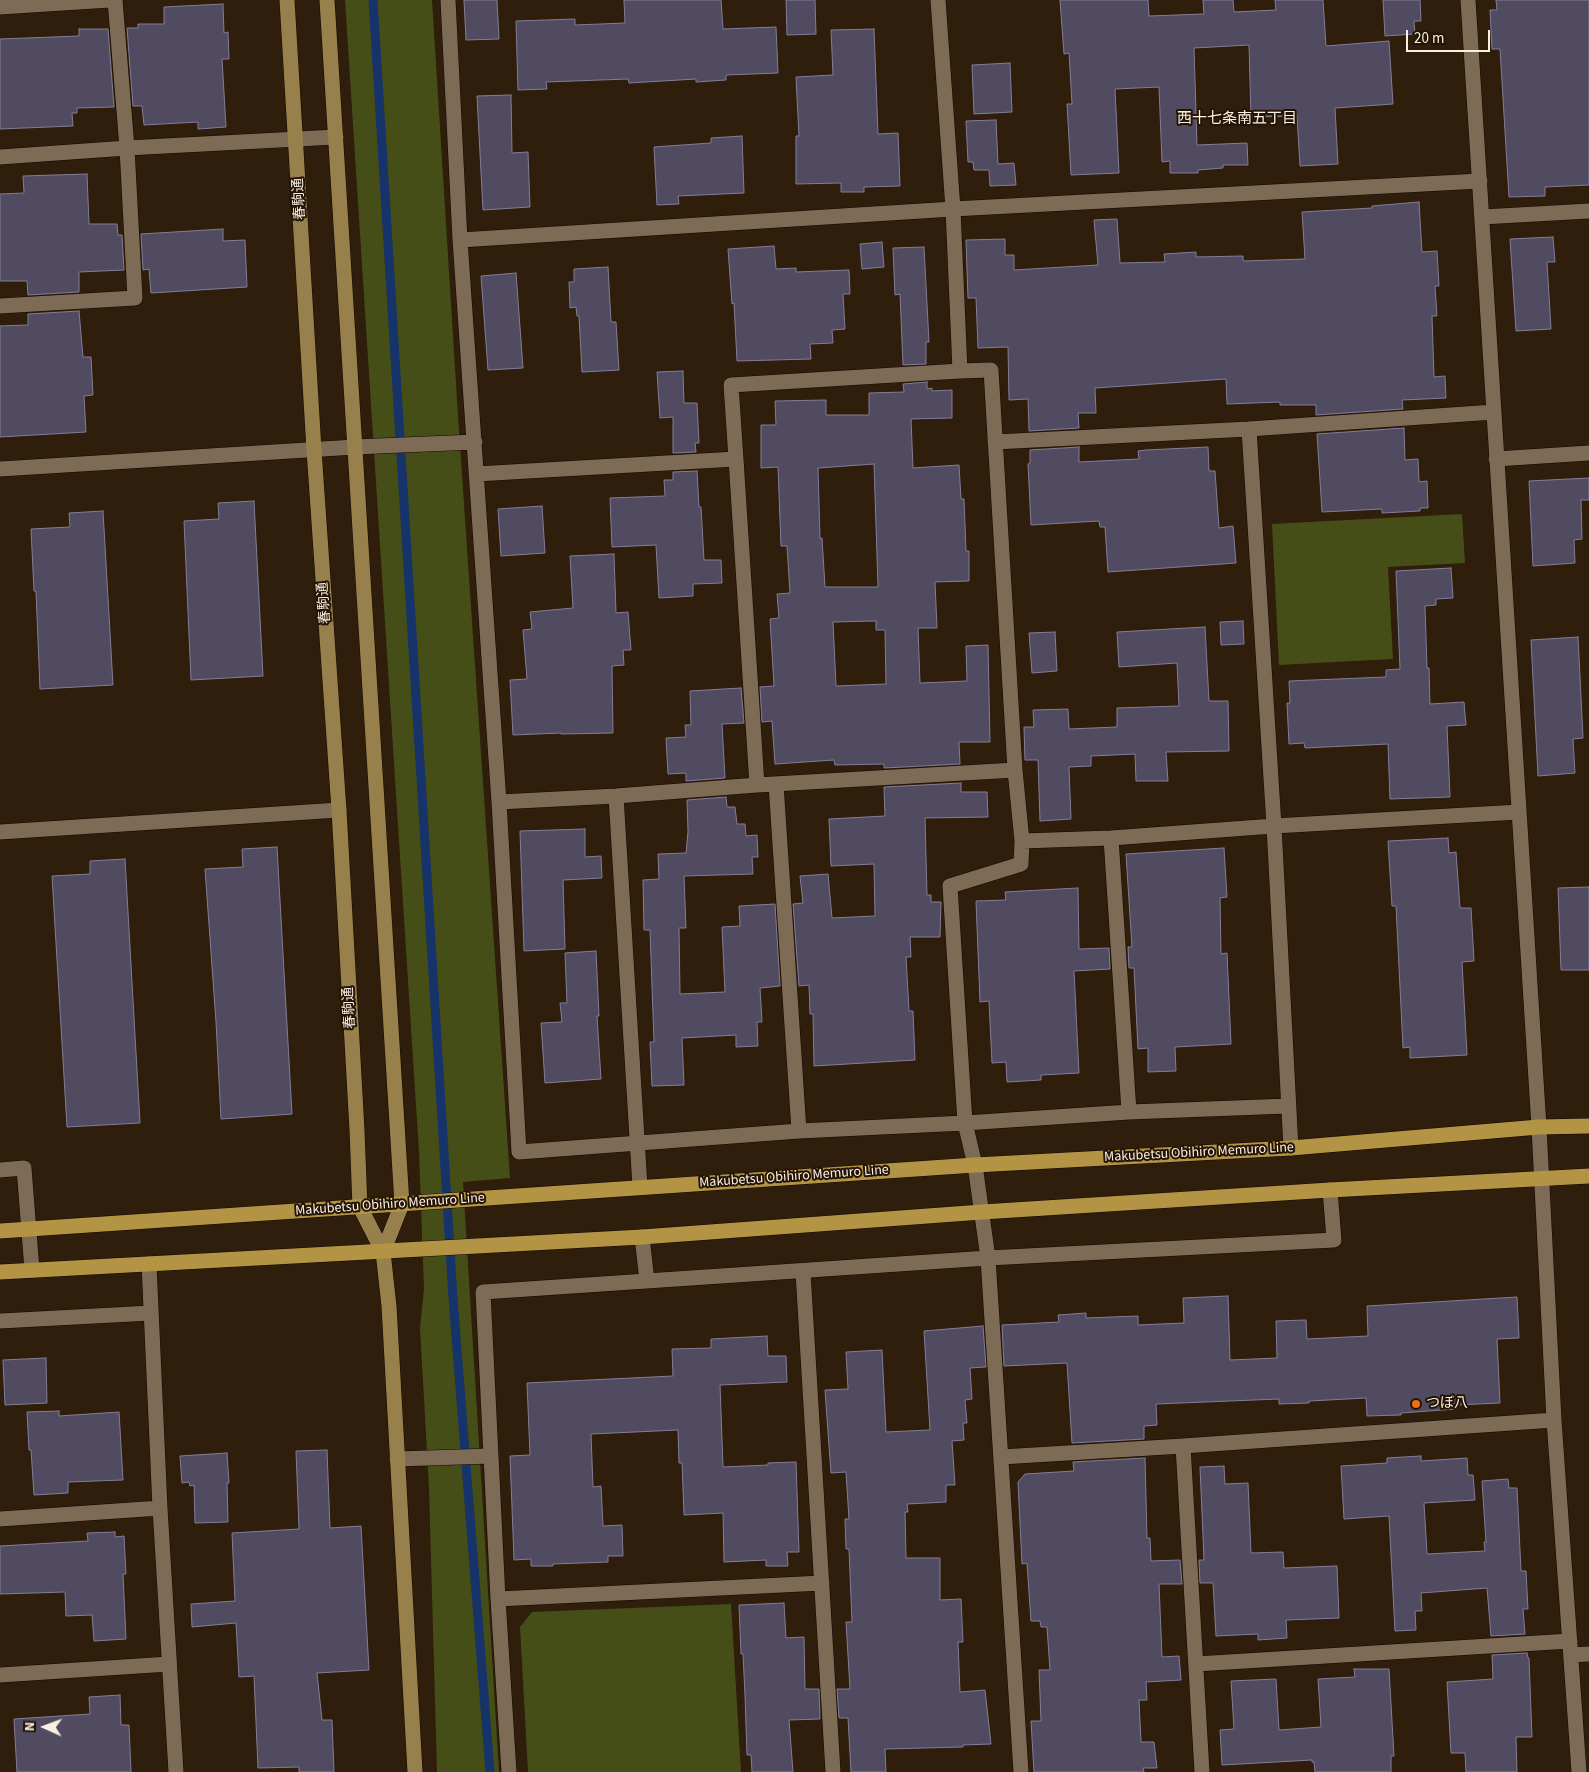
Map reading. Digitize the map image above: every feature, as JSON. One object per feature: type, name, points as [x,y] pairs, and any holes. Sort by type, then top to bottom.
[{"type":"main road","name":"Makubetsu Obihiro Memuro Line","points":[[0,1231],[975,1165],[1291,1148],[1539,1127],[1589,1126]]},
{"type":"main road","points":[[0,1272],[642,1237],[982,1212],[1589,1176]]},
{"type":"street","points":[[0,7],[110,0]]},
{"type":"street","points":[[0,306],[135,298],[127,148],[115,0]]},
{"type":"street","name":"春駒通","points":[[288,0],[314,450],[339,810],[360,1207]]},
{"type":"street","points":[[327,0],[402,1204],[383,1252]]},
{"type":"street","points":[[448,0],[460,240],[475,442],[519,1152],[799,1131],[965,1124],[1129,1112],[1288,1106]]},
{"type":"street","points":[[938,0],[953,209],[960,371]]},
{"type":"street","points":[[1468,0],[1539,1127],[1554,1420],[1579,1772]]},
{"type":"street","points":[[0,158],[127,148],[336,137]]},
{"type":"street","points":[[460,240],[953,209],[1480,181]]},
{"type":"street","points":[[1482,217],[1589,211]]},
{"type":"street","points":[[757,785],[731,384],[991,370],[1015,770],[1022,841],[1021,864],[950,886],[965,1124],[975,1165],[988,1258],[1021,1772]]},
{"type":"street","points":[[995,442],[1249,429],[1494,412]]},
{"type":"street","points":[[1249,429],[1274,826],[1291,1148]]},
{"type":"street","points":[[0,469],[355,447],[475,442]]},
{"type":"street","points":[[1496,459],[1589,454]]},
{"type":"street","points":[[476,474],[736,458]]},
{"type":"street","points":[[498,802],[1015,770]]},
{"type":"street","points":[[776,784],[799,1131]]},
{"type":"street","points":[[616,796],[640,1187]]},
{"type":"street","points":[[0,832],[339,810]]},
{"type":"street","points":[[1022,841],[1111,838],[1274,826],[1519,812]]},
{"type":"street","points":[[1111,838],[1129,1112]]},
{"type":"street","points":[[0,1170],[24,1168],[32,1270]]},
{"type":"street","points":[[509,1772],[490,1456],[483,1292],[647,1280],[803,1272],[988,1258],[1334,1240],[1330,1190]]},
{"type":"street","points":[[360,1207],[383,1252],[389,1306],[415,1772]]},
{"type":"street","points":[[642,1237],[647,1280]]},
{"type":"street","points":[[149,1264],[160,1508],[176,1772]]},
{"type":"street","points":[[803,1272],[833,1772]]},
{"type":"street","points":[[0,1322],[151,1313]]},
{"type":"street","points":[[1001,1457],[1554,1420]]},
{"type":"street","points":[[1183,1446],[1202,1772]]},
{"type":"street","points":[[397,1459],[490,1456]]},
{"type":"street","points":[[0,1519],[160,1508]]},
{"type":"street","points":[[498,1599],[822,1583]]},
{"type":"street","points":[[1196,1664],[1570,1648],[1589,1654]]},
{"type":"street","points":[[0,1675],[169,1664]]},
{"type":"green space","points":[[345,0],[432,0],[458,416],[510,1178],[463,1182],[499,1772],[437,1772],[429,1488],[420,1328],[424,1289],[419,1152]]},
{"type":"green space","points":[[1462,514],[1465,563],[1388,567],[1393,659],[1279,665],[1272,524]]},
{"type":"green space","points":[[731,1604],[741,1772],[528,1772],[520,1627],[532,1612]]},
{"type":"building","points":[[464,0],[497,0],[499,39],[466,40]]},
{"type":"building","points":[[624,0],[721,0],[723,29],[776,27],[778,73],[726,75],[726,80],[696,82],[696,79],[629,83],[628,79],[546,82],[547,89],[518,90],[516,21],[575,19],[575,25],[625,23]]},
{"type":"building","points":[[786,0],[815,0],[816,34],[787,35]]},
{"type":"building","points":[[1060,0],[1148,0],[1149,16],[1204,14],[1203,0],[1233,0],[1234,12],[1276,10],[1275,0],[1323,0],[1326,46],[1389,41],[1393,104],[1335,108],[1338,164],[1300,166],[1297,116],[1251,117],[1249,45],[1194,48],[1197,145],[1247,143],[1248,165],[1223,165],[1223,168],[1198,170],[1198,173],[1170,173],[1170,161],[1162,162],[1159,87],[1115,89],[1119,173],[1071,175],[1067,104],[1072,104],[1069,53],[1064,54]]},
{"type":"building","points":[[1383,0],[1420,0],[1421,21],[1414,21],[1415,34],[1385,36]]},
{"type":"building","points":[[1496,0],[1589,0],[1589,185],[1545,187],[1545,196],[1509,197],[1500,49],[1492,49],[1490,10],[1497,10]]},
{"type":"building","points":[[223,4],[224,33],[228,32],[229,59],[222,59],[226,127],[198,129],[198,122],[144,125],[142,106],[133,106],[127,28],[138,28],[138,24],[164,24],[164,7]]},
{"type":"building","points":[[79,29],[108,29],[114,107],[77,108],[77,113],[72,113],[73,126],[0,129],[0,39],[79,36]]},
{"type":"building","points":[[874,29],[878,134],[898,133],[900,186],[864,187],[864,192],[841,192],[841,183],[796,184],[796,136],[799,136],[796,77],[833,75],[831,30]]},
{"type":"building","points":[[1010,63],[1012,112],[974,114],[972,65]]},
{"type":"building","points":[[511,95],[512,153],[528,152],[530,207],[483,210],[477,96]]},
{"type":"building","points":[[996,120],[998,164],[1014,163],[1016,185],[990,186],[989,170],[974,170],[973,162],[968,162],[966,121]]},
{"type":"building","points":[[742,136],[744,193],[678,196],[679,204],[657,205],[654,147],[711,143],[711,138]]},
{"type":"building","points":[[87,174],[89,224],[117,224],[118,235],[122,235],[124,270],[79,272],[79,292],[28,295],[27,281],[0,281],[0,194],[24,193],[23,176]]},
{"type":"building","points":[[1419,202],[1422,252],[1437,251],[1439,286],[1435,286],[1437,316],[1432,316],[1434,377],[1445,376],[1446,398],[1402,400],[1403,409],[1316,415],[1316,405],[1280,405],[1280,402],[1227,404],[1226,379],[1095,388],[1096,413],[1078,413],[1079,428],[1029,431],[1028,399],[1009,400],[1008,347],[978,348],[976,298],[968,298],[966,240],[1005,239],[1005,255],[1014,255],[1014,270],[1098,265],[1094,220],[1117,219],[1120,263],[1165,262],[1164,254],[1196,252],[1196,257],[1243,256],[1243,261],[1305,259],[1302,212],[1372,208],[1372,206]]},
{"type":"building","points":[[223,229],[223,241],[245,240],[247,287],[151,293],[149,269],[143,270],[141,234]]},
{"type":"building","points":[[1553,237],[1555,262],[1547,262],[1551,329],[1516,331],[1510,239]]},
{"type":"building","points":[[882,242],[884,267],[862,269],[860,244]]},
{"type":"building","points":[[774,246],[776,269],[796,268],[796,272],[849,270],[850,294],[843,294],[845,329],[832,330],[833,343],[810,344],[811,359],[737,361],[734,303],[732,304],[728,249]]},
{"type":"building","points":[[924,247],[929,342],[926,342],[926,364],[903,365],[900,294],[895,295],[893,248]]},
{"type":"building","points":[[608,267],[611,322],[616,322],[619,370],[582,372],[579,316],[577,316],[576,307],[570,308],[569,282],[574,282],[574,269]]},
{"type":"building","points":[[516,273],[523,368],[488,370],[481,276]]},
{"type":"building","points":[[79,311],[83,357],[91,357],[93,395],[84,396],[86,432],[0,437],[0,326],[28,325],[28,314]]},
{"type":"building","points":[[683,371],[684,403],[697,403],[699,443],[695,443],[696,452],[673,453],[673,417],[660,418],[657,372]]},
{"type":"building","points":[[927,382],[927,389],[932,388],[932,391],[952,390],[952,418],[911,419],[913,468],[959,465],[961,499],[964,499],[966,551],[969,551],[969,581],[935,582],[937,628],[918,628],[920,683],[967,681],[966,646],[988,645],[990,742],[959,742],[960,764],[884,768],[884,764],[835,765],[834,760],[775,764],[772,721],[762,722],[760,687],[774,686],[770,619],[779,618],[777,594],[790,593],[787,546],[781,546],[778,467],[761,468],[761,425],[776,425],[775,401],[826,400],[826,415],[869,415],[869,393],[904,392],[903,384]],"holes":[[[874,464],[878,587],[825,587],[822,538],[820,539],[818,468]],[[876,621],[876,630],[885,630],[886,684],[836,686],[833,622]]]},
{"type":"building","points":[[1404,428],[1405,460],[1418,459],[1419,482],[1427,481],[1428,508],[1420,508],[1420,511],[1382,513],[1382,509],[1322,512],[1317,434]]},
{"type":"building","points":[[1079,447],[1079,462],[1139,459],[1138,451],[1146,450],[1208,447],[1209,471],[1215,471],[1219,528],[1233,526],[1236,563],[1108,572],[1105,527],[1100,527],[1099,521],[1031,525],[1028,464],[1030,463],[1030,450]]},
{"type":"building","points":[[697,471],[704,560],[721,560],[722,583],[693,584],[693,596],[659,598],[656,545],[612,547],[610,498],[665,496],[664,480],[673,480],[673,472]]},
{"type":"building","points":[[1589,478],[1589,500],[1581,500],[1582,539],[1574,540],[1575,563],[1533,566],[1529,481]]},
{"type":"building","points":[[254,501],[263,676],[191,680],[184,521],[219,519],[218,503]]},
{"type":"building","points":[[542,506],[545,553],[501,556],[498,509]]},
{"type":"building","points":[[103,511],[113,685],[40,689],[36,591],[34,591],[31,529],[70,527],[69,513]]},
{"type":"building","points":[[614,554],[616,613],[628,612],[631,650],[623,650],[624,665],[612,666],[613,733],[513,735],[510,680],[527,679],[523,630],[532,629],[530,612],[573,608],[570,556]]},
{"type":"building","points":[[1451,568],[1453,598],[1436,599],[1436,605],[1425,606],[1430,704],[1464,702],[1466,725],[1447,726],[1450,797],[1390,799],[1388,744],[1305,748],[1304,743],[1289,744],[1287,703],[1290,703],[1289,681],[1386,677],[1386,670],[1400,669],[1396,571]]},
{"type":"building","points":[[1243,621],[1244,644],[1221,645],[1220,622]]},
{"type":"building","points":[[1205,627],[1209,701],[1228,701],[1229,751],[1166,752],[1168,781],[1136,781],[1135,754],[1091,756],[1091,766],[1069,767],[1071,819],[1040,821],[1038,760],[1025,760],[1024,727],[1034,727],[1033,710],[1068,709],[1069,729],[1117,727],[1117,708],[1179,706],[1177,663],[1119,667],[1117,632]]},
{"type":"building","points":[[1055,632],[1057,671],[1032,673],[1029,633]]},
{"type":"building","points":[[1578,637],[1583,738],[1573,739],[1575,773],[1538,776],[1531,640]]},
{"type":"building","points":[[741,688],[744,723],[722,724],[725,778],[686,781],[686,773],[668,774],[666,738],[686,737],[685,725],[691,725],[690,691]]},
{"type":"building","points":[[961,783],[961,792],[987,792],[988,817],[925,818],[927,895],[931,895],[931,902],[941,902],[940,937],[910,937],[911,957],[906,957],[909,1011],[913,1011],[915,1060],[814,1066],[813,1014],[810,1014],[809,985],[799,986],[793,904],[803,903],[800,876],[828,874],[832,918],[875,916],[874,864],[831,866],[829,819],[885,816],[884,787]]},
{"type":"building","points":[[726,797],[727,807],[735,807],[737,824],[745,824],[746,836],[757,835],[758,857],[752,857],[753,874],[684,876],[686,928],[679,928],[680,994],[725,992],[722,927],[740,926],[739,906],[775,904],[780,986],[760,988],[762,1022],[757,1022],[758,1046],[736,1047],[736,1035],[682,1038],[684,1085],[652,1086],[650,1042],[654,1042],[650,930],[644,930],[643,880],[659,879],[658,854],[686,853],[688,832],[687,800]]},
{"type":"building","points":[[585,829],[585,857],[601,856],[602,878],[563,880],[565,949],[524,951],[520,831]]},
{"type":"building","points":[[1448,838],[1449,853],[1456,852],[1460,908],[1471,908],[1474,961],[1462,962],[1467,1055],[1410,1058],[1410,1047],[1403,1048],[1396,906],[1392,906],[1388,841]]},
{"type":"building","points":[[277,847],[292,1114],[221,1119],[205,869],[243,867],[242,849]]},
{"type":"building","points":[[1224,848],[1227,897],[1220,898],[1221,954],[1227,953],[1231,1044],[1175,1047],[1176,1071],[1148,1072],[1148,1048],[1138,1049],[1134,968],[1129,968],[1128,947],[1132,947],[1126,854]]},
{"type":"building","points":[[125,859],[140,1123],[67,1127],[52,876],[90,874],[90,861]]},
{"type":"building","points":[[1589,887],[1589,970],[1561,970],[1558,888]]},
{"type":"building","points":[[1078,888],[1079,949],[1109,948],[1110,969],[1074,971],[1079,1073],[1041,1075],[1041,1080],[1007,1082],[1006,1062],[992,1063],[989,1001],[980,1002],[976,901],[1006,900],[1005,892]]},
{"type":"building","points":[[596,951],[599,1016],[597,1016],[601,1079],[545,1083],[541,1023],[562,1022],[560,1003],[567,1003],[565,953]]},
{"type":"building","points":[[1228,1296],[1230,1360],[1277,1358],[1276,1321],[1306,1320],[1307,1339],[1368,1336],[1367,1306],[1517,1297],[1519,1338],[1497,1339],[1500,1403],[1456,1405],[1456,1409],[1401,1413],[1401,1415],[1367,1416],[1366,1398],[1279,1404],[1279,1399],[1156,1404],[1157,1425],[1144,1426],[1144,1439],[1072,1443],[1067,1363],[1004,1366],[1002,1325],[1059,1322],[1058,1315],[1086,1313],[1086,1318],[1138,1316],[1138,1325],[1184,1323],[1183,1298]]},
{"type":"building","points":[[983,1326],[986,1367],[970,1368],[972,1399],[965,1400],[967,1423],[963,1423],[964,1440],[952,1441],[955,1485],[946,1485],[946,1502],[907,1504],[908,1512],[905,1512],[906,1558],[940,1558],[940,1600],[961,1599],[963,1642],[958,1642],[960,1692],[985,1690],[991,1744],[963,1745],[963,1747],[885,1749],[886,1772],[851,1772],[848,1718],[839,1718],[837,1689],[850,1689],[846,1622],[852,1622],[849,1549],[846,1549],[845,1519],[849,1519],[846,1472],[831,1473],[825,1390],[848,1389],[846,1352],[882,1350],[886,1432],[930,1430],[924,1331]]},
{"type":"building","points":[[767,1336],[768,1356],[786,1356],[787,1382],[720,1385],[723,1467],[796,1462],[799,1552],[787,1552],[788,1566],[766,1566],[766,1560],[724,1562],[723,1513],[684,1515],[682,1463],[679,1463],[678,1430],[591,1434],[593,1487],[601,1486],[603,1526],[622,1525],[623,1556],[608,1556],[608,1562],[553,1564],[553,1566],[531,1566],[531,1559],[514,1560],[510,1456],[530,1455],[527,1383],[673,1376],[672,1349],[711,1348],[711,1339]]},
{"type":"building","points":[[46,1358],[47,1403],[5,1405],[3,1360]]},
{"type":"building","points":[[59,1411],[59,1416],[119,1412],[123,1480],[68,1482],[68,1493],[34,1495],[27,1412]]},
{"type":"building","points":[[327,1450],[330,1528],[361,1526],[369,1670],[317,1673],[322,1720],[332,1720],[334,1772],[299,1772],[299,1767],[258,1768],[254,1676],[239,1677],[236,1623],[192,1627],[191,1604],[235,1601],[232,1533],[299,1529],[296,1451]]},
{"type":"building","points":[[227,1453],[229,1483],[227,1483],[228,1522],[195,1523],[194,1485],[190,1486],[189,1482],[182,1483],[180,1456]]},
{"type":"building","points":[[1421,1456],[1421,1461],[1467,1458],[1468,1475],[1473,1475],[1475,1500],[1424,1503],[1427,1554],[1485,1551],[1482,1481],[1508,1479],[1509,1488],[1517,1488],[1521,1571],[1526,1571],[1528,1609],[1523,1609],[1525,1634],[1491,1636],[1487,1588],[1421,1593],[1422,1611],[1415,1611],[1416,1630],[1395,1631],[1389,1516],[1344,1519],[1341,1466],[1387,1463],[1387,1458]]},
{"type":"building","points":[[1145,1458],[1147,1538],[1150,1538],[1151,1561],[1180,1560],[1182,1584],[1159,1584],[1162,1657],[1179,1656],[1181,1680],[1146,1682],[1147,1700],[1139,1700],[1141,1742],[1154,1742],[1157,1768],[1143,1768],[1144,1772],[1034,1772],[1031,1721],[1041,1721],[1039,1670],[1050,1670],[1047,1627],[1041,1627],[1040,1621],[1031,1621],[1027,1563],[1022,1564],[1018,1482],[1025,1474],[1074,1471],[1073,1462]]},
{"type":"building","points":[[1224,1466],[1225,1484],[1248,1483],[1251,1553],[1283,1552],[1284,1568],[1337,1566],[1339,1618],[1286,1620],[1287,1638],[1258,1640],[1258,1634],[1216,1636],[1213,1583],[1200,1583],[1199,1560],[1204,1560],[1200,1467]]},
{"type":"building","points":[[115,1532],[115,1537],[124,1536],[126,1574],[123,1574],[126,1639],[94,1641],[92,1615],[66,1616],[65,1592],[0,1594],[0,1546],[88,1541],[87,1533]]},
{"type":"building","points":[[784,1603],[786,1638],[804,1637],[805,1689],[819,1689],[820,1719],[789,1720],[793,1772],[752,1772],[751,1755],[747,1755],[739,1605]]},
{"type":"building","points":[[1527,1653],[1529,1658],[1532,1737],[1516,1737],[1517,1772],[1466,1772],[1465,1753],[1451,1753],[1447,1682],[1493,1679],[1492,1655]]},
{"type":"building","points":[[1354,1669],[1389,1669],[1394,1756],[1391,1756],[1391,1772],[1315,1772],[1312,1760],[1222,1765],[1220,1730],[1234,1729],[1231,1681],[1276,1679],[1279,1730],[1321,1727],[1318,1679],[1355,1677]]},
{"type":"building","points":[[120,1695],[121,1725],[129,1725],[131,1772],[17,1772],[14,1719],[90,1714],[89,1697]]},
{"type":"waterway","points":[[373,0],[453,1298],[490,1772]]},
{"type":"place","name":"つぼ八","points":[[1416,1404]]},
{"type":"district","name":"西十七条南五丁目","points":[[1237,120]]}]
